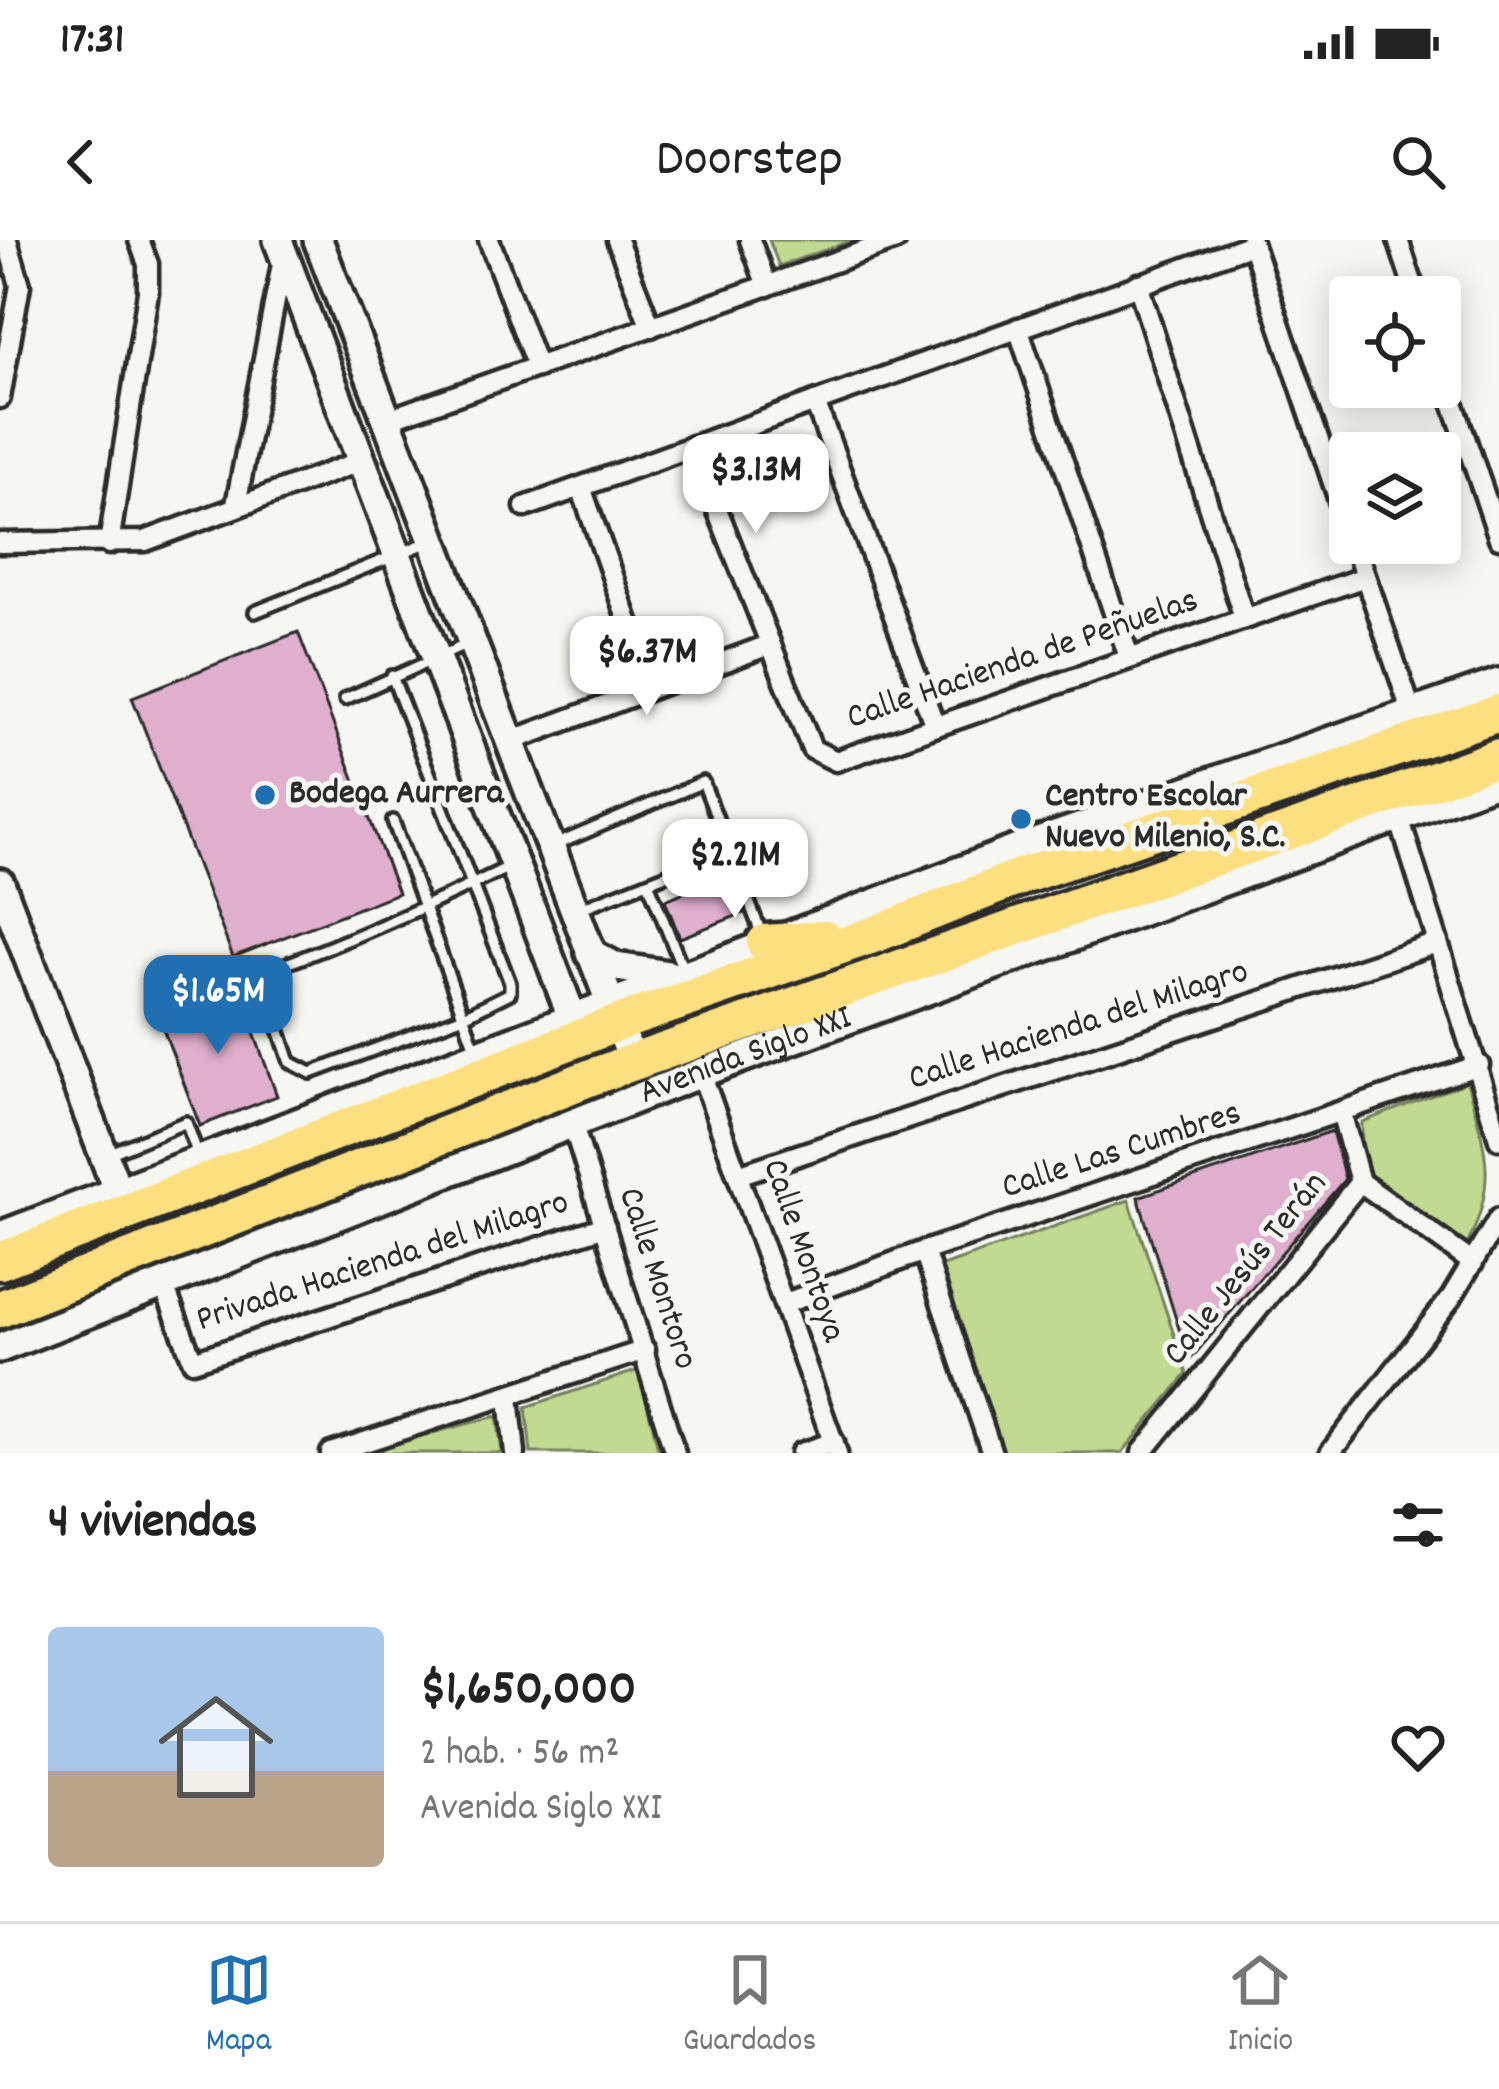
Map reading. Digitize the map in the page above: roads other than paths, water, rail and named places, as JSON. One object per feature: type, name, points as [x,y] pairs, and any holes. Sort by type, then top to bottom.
[{"type":"highway","name":"Avenida Siglo XXI","points":[[0,1261],[614,1012],[876,934],[1018,863],[1499,713]]},
{"type":"highway","name":"Avenida Siglo XXI","points":[[0,1309],[205,1245],[594,1076],[887,989],[1271,848],[1499,757]]},
{"type":"highway","points":[[765,944],[876,934]]},
{"type":"street","points":[[0,398],[20,285],[7,240]]},
{"type":"street","points":[[110,544],[148,292],[148,264],[139,240]]},
{"type":"street","points":[[318,240],[633,1062]]},
{"type":"street","points":[[489,240],[536,367]]},
{"type":"street","points":[[617,240],[651,327]]},
{"type":"street","points":[[750,240],[767,286]]},
{"type":"street","points":[[386,420],[896,240]]},
{"type":"street","points":[[1398,240],[1410,276]]},
{"type":"street","points":[[525,507],[1252,242],[1329,470]]},
{"type":"street","points":[[236,505],[281,247]]},
{"type":"street","points":[[281,247],[594,1076]]},
{"type":"street","points":[[1138,284],[1244,618]]},
{"type":"street","points":[[1018,328],[1129,657]]},
{"type":"street","points":[[815,402],[935,726]]},
{"type":"street","points":[[1455,408],[1499,537]]},
{"type":"street","points":[[508,742],[769,645],[692,446]]},
{"type":"street","points":[[0,544],[145,541],[361,460]]},
{"type":"street","points":[[581,487],[650,687]]},
{"type":"street","points":[[1361,564],[1412,713]]},
{"type":"street","name":"Calle Hacienda de Peñuelas","points":[[769,645],[812,749],[836,761],[1365,577]]},
{"type":"street","name":"Avenida Siglo XXI","points":[[614,1012],[681,975],[1018,863],[1499,683]]},
{"type":"street","name":"Avenida Siglo XXI","points":[[1271,848],[1398,814],[1499,780]]},
{"type":"street","points":[[1398,814],[1499,1139]]},
{"type":"street","points":[[0,883],[118,1192]]},
{"type":"street","name":"Calle Hacienda del Milagro","points":[[741,1174],[1437,943]]},
{"type":"street","points":[[590,953],[616,967],[681,975]]},
{"type":"street","points":[[523,1034],[547,999],[548,954]]},
{"type":"street","name":"Avenida Siglo XXI","points":[[0,1348],[162,1281],[205,1245],[573,1125],[887,989]]},
{"type":"street","name":"Avenida Siglo XXI","points":[[0,1236],[523,1034],[576,1027]]},
{"type":"street","name":"Calle Las Cumbres","points":[[786,1303],[924,1251],[1342,1115],[1479,1064]]},
{"type":"street","name":"Calle Montoya","points":[[701,1072],[835,1448]]},
{"type":"street","name":"Calle Jesús Terán","points":[[1142,1453],[1360,1182],[1342,1115]]},
{"type":"street","name":"Calle Montoro","points":[[573,1125],[675,1453]]},
{"type":"street","points":[[1360,1182],[1473,1263]]},
{"type":"street","points":[[1330,1453],[1473,1263],[1499,1218]]},
{"type":"street","name":"Privada Hacienda del Milagro","points":[[162,1281],[193,1361],[604,1226]]},
{"type":"street","points":[[924,1251],[992,1453]]},
{"type":"street","points":[[331,1453],[371,1446],[645,1350]]},
{"type":"street","points":[[509,1397],[515,1453]]},
{"type":"street","points":[[801,1453],[835,1448]]},
{"type":"lane","points":[[256,612],[431,541]]},
{"type":"lane","points":[[345,699],[470,643]]},
{"type":"lane","points":[[392,676],[469,886],[510,993],[464,1016],[311,1073],[290,1062],[265,987],[266,975],[422,909],[469,886],[514,864]]},
{"type":"lane","points":[[549,848],[704,782],[765,944]]},
{"type":"lane","points":[[393,821],[476,1052]]},
{"type":"lane","points":[[574,911],[729,850]]},
{"type":"lane","points":[[648,882],[681,975]]},
{"type":"lane","points":[[104,1155],[186,1122],[200,1160]]},
{"type":"place","name":"Bodega Aurrera","points":[[265,795]]},
{"type":"place","name":"Centro Escolar Nuevo Milenio, S.C.","points":[[1021,819]]}]
